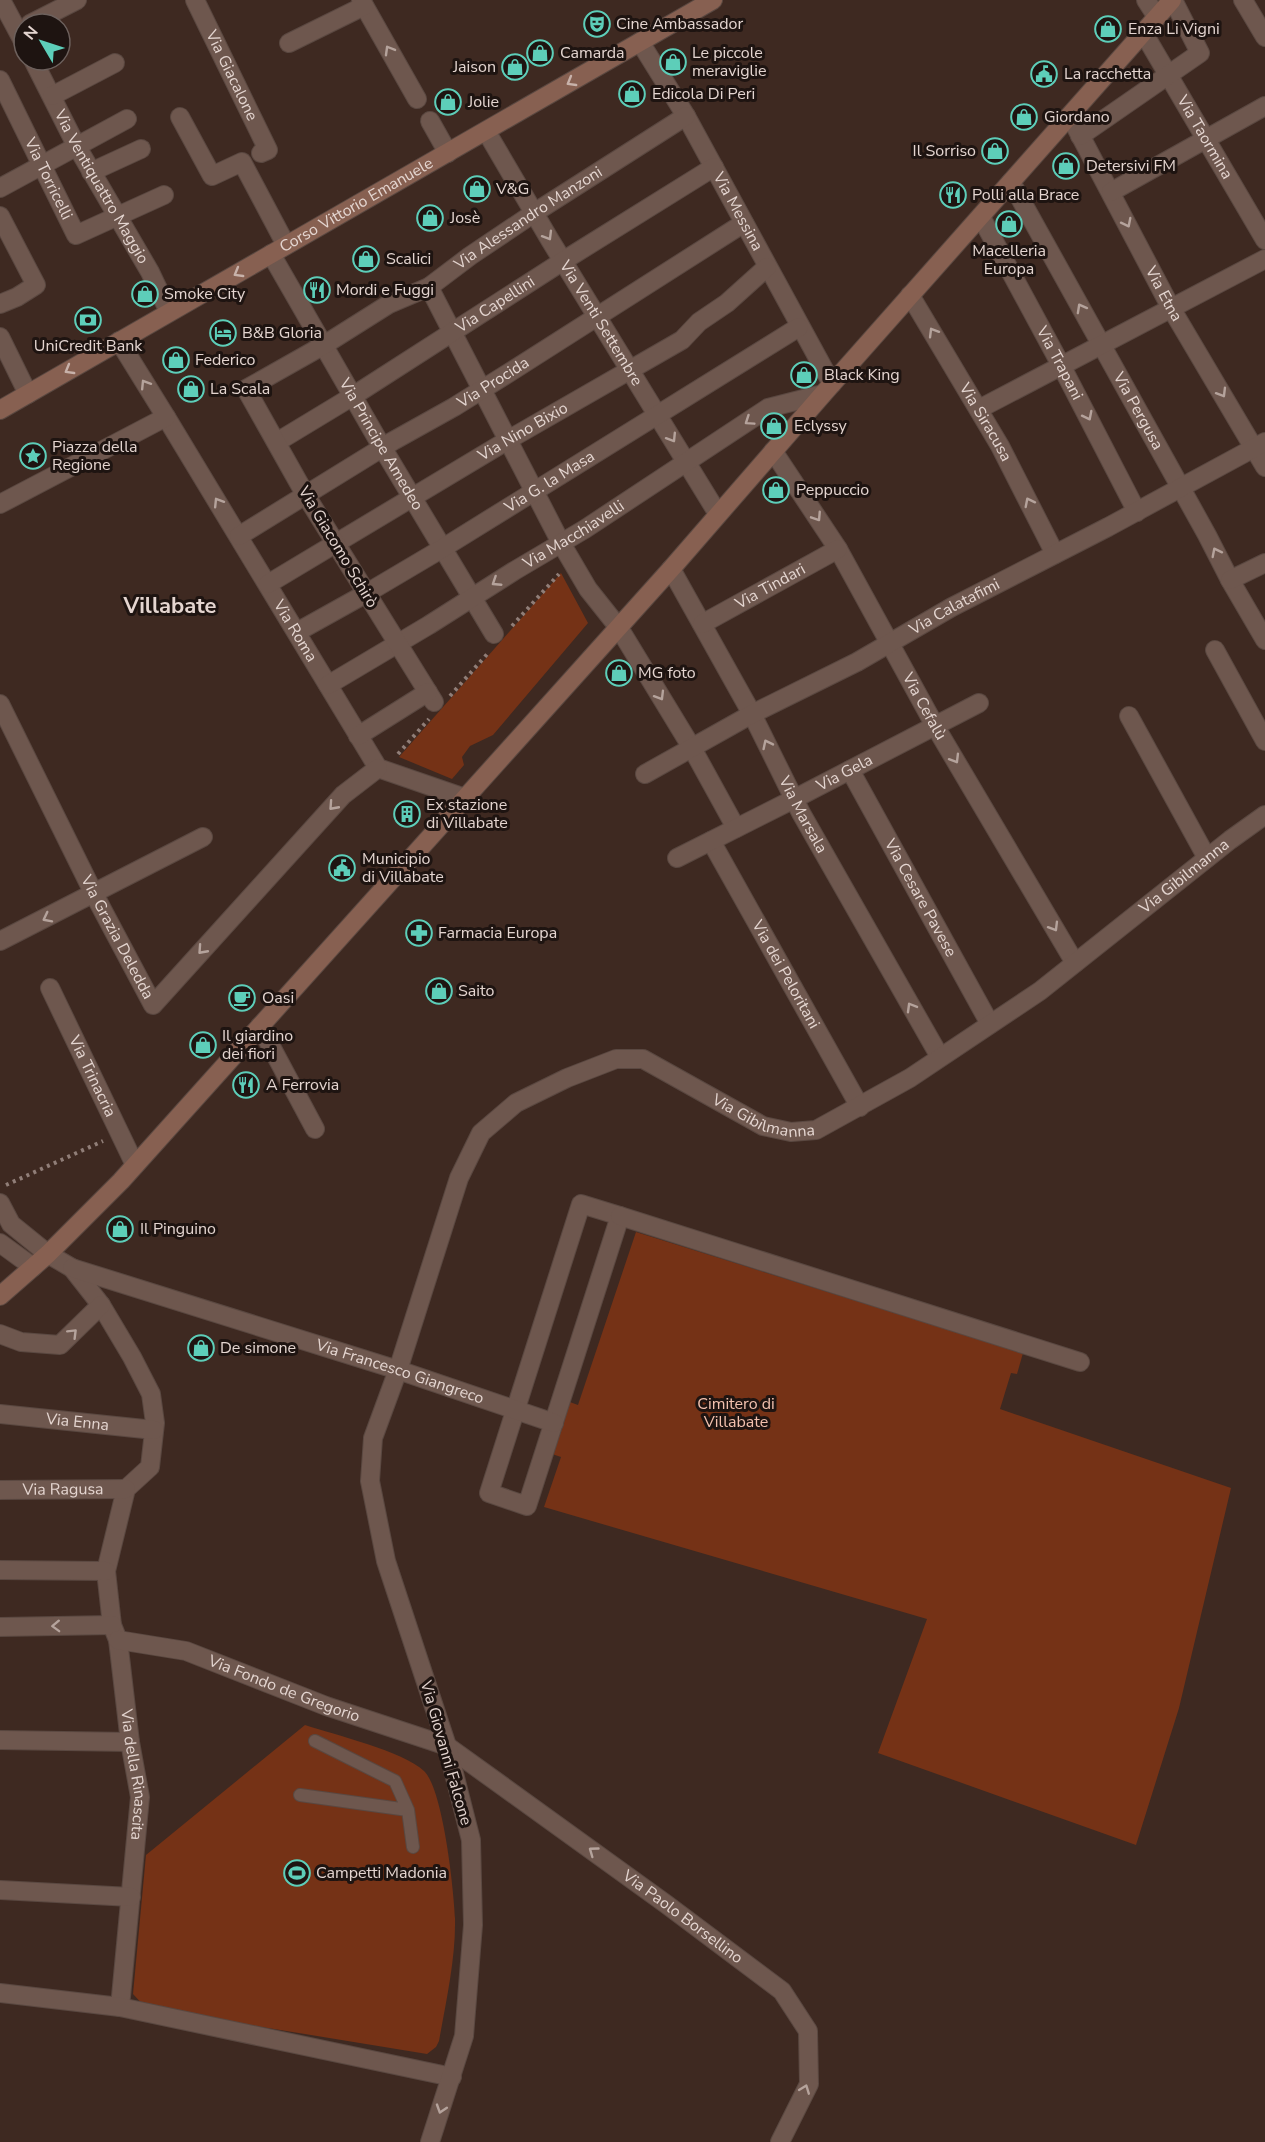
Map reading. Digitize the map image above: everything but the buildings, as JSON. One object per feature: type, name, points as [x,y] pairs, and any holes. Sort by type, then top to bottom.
[{"type":"main road","points":[[0,1296],[48,1254],[135,1165],[260,1026],[319,970],[354,932],[465,798],[619,628],[827,389],[1173,0]]},
{"type":"main road","name":"Corso Vittorio Emanuele","points":[[0,410],[709,1]]},
{"type":"street","points":[[1,0],[12,15]]},
{"type":"street","points":[[56,12],[77,0]]},
{"type":"street","name":"Via Giacalone","points":[[195,0],[254,156],[279,249]]},
{"type":"street","points":[[1146,0],[1157,17]]},
{"type":"street","points":[[1080,136],[1200,53],[1173,0]]},
{"type":"street","points":[[1243,0],[1265,37]]},
{"type":"street","points":[[289,43],[363,3],[417,99]]},
{"type":"street","name":"Via Taormina","points":[[1143,32],[1265,240]]},
{"type":"street","name":"Via Messina","points":[[640,42],[686,116],[714,167],[799,327],[827,389]]},
{"type":"street","points":[[52,96],[115,63]]},
{"type":"street","name":"Via Ventiquattro Maggio","points":[[39,72],[76,145],[150,272],[169,312]]},
{"type":"street","name":"Via Torricelli","points":[[0,80],[76,235],[116,215]]},
{"type":"street","points":[[1111,192],[1265,106]]},
{"type":"street","name":"Via Alessandro Manzoni","points":[[246,389],[324,345],[389,304],[429,287],[534,213],[686,116]]},
{"type":"street","name":"Via Etna","points":[[1070,116],[1171,308],[1260,445],[1265,467]]},
{"type":"street","points":[[180,117],[212,176],[254,156]]},
{"type":"street","points":[[0,188],[127,119]]},
{"type":"street","points":[[430,121],[448,153]]},
{"type":"street","name":"Via Venti Settembre","points":[[486,131],[628,369],[718,514]]},
{"type":"street","points":[[91,172],[141,149]]},
{"type":"street","name":"Via Capellini","points":[[277,442],[714,167]]},
{"type":"street","name":"Via Pergusa","points":[[1011,182],[1230,580],[1265,639]]},
{"type":"street","points":[[116,215],[164,195]]},
{"type":"street","points":[[0,216],[36,285],[0,304]]},
{"type":"street","name":"Via Trapani","points":[[981,217],[1137,512]]},
{"type":"street","name":"Via Procida","points":[[238,536],[382,447],[482,389],[744,223]]},
{"type":"street","name":"Via Principe Amedeo","points":[[279,249],[324,345],[472,598],[499,637]]},
{"type":"street","points":[[979,409],[1265,259]]},
{"type":"street","name":"Via Nino Bixio","points":[[268,584],[507,440],[682,340],[699,322],[727,303],[767,267]]},
{"type":"street","points":[[429,287],[561,543],[588,589],[619,628],[692,748],[736,828]]},
{"type":"street","name":"Via Siracusa","points":[[910,296],[1000,446],[1055,554]]},
{"type":"street","name":"Via G. la Masa","points":[[297,632],[367,594],[443,548],[799,327]]},
{"type":"street","points":[[0,337],[28,394]]},
{"type":"street","points":[[0,504],[166,417],[119,341]]},
{"type":"street","name":"Via Giacomo Schirò","points":[[246,389],[305,494],[435,702]]},
{"type":"street","name":"Via Macchiavelli","points":[[328,685],[561,543],[687,463],[768,408],[827,389]]},
{"type":"street","name":"Via Roma","points":[[166,417],[378,768]]},
{"type":"street","name":"Via Calatafimi","points":[[645,774],[752,714],[857,662],[952,607],[1137,512],[1260,445]]},
{"type":"street","name":"Via Cefalù","points":[[773,451],[838,549],[935,726],[1075,963]]},
{"type":"street","name":"Via Tindari","points":[[702,624],[838,549]]},
{"type":"street","points":[[1230,580],[1265,563]]},
{"type":"street","name":"Via Marsala","points":[[671,569],[752,714],[794,799],[940,1058]]},
{"type":"street","points":[[1215,650],[1265,741]]},
{"type":"street","points":[[358,736],[435,702]]},
{"type":"street","name":"Via Gela","points":[[677,858],[979,703]]},
{"type":"street","name":"Via Grazia Deledda","points":[[0,704],[94,894],[153,1005],[343,795],[378,768]]},
{"type":"street","points":[[1129,716],[1207,858]]},
{"type":"street","points":[[378,768],[465,798]]},
{"type":"street","name":"Via Cesare Pavese","points":[[850,770],[990,1024]]},
{"type":"street","name":"Via Gibilmanna","points":[[398,1370],[459,1178],[481,1133],[516,1102],[567,1078],[616,1059],[642,1059],[763,1126],[791,1132],[816,1130],[860,1107],[940,1058],[1040,991],[1207,858],[1265,815]]},
{"type":"street","points":[[0,941],[203,837]]},
{"type":"street","name":"Via dei Peloritani","points":[[711,841],[860,1107]]},
{"type":"street","name":"Via Trinacria","points":[[50,988],[135,1165]]},
{"type":"street","points":[[260,1026],[315,1129]]},
{"type":"street","points":[[0,1203],[6,1227],[72,1268],[101,1305],[151,1394],[154,1430],[150,1467],[126,1489]]},
{"type":"street","points":[[620,1216],[527,1506],[489,1493],[581,1204],[620,1216],[1080,1362]]},
{"type":"street","points":[[0,1243],[33,1267]]},
{"type":"street","name":"Via Francesco Giangreco","points":[[72,1268],[398,1370],[554,1423]]},
{"type":"street","points":[[0,1334],[21,1342],[60,1346],[101,1305]]},
{"type":"street","name":"Via Giovanni Falcone","points":[[398,1370],[373,1438],[369,1481],[386,1561],[447,1746],[471,1840],[473,1915],[464,2036],[430,2142]]},
{"type":"street","name":"Via Enna","points":[[0,1414],[154,1430]]},
{"type":"street","name":"Via Ragusa","points":[[0,1490],[126,1489]]},
{"type":"street","name":"Via della Rinascita","points":[[120,2007],[140,1797],[106,1571],[126,1489]]},
{"type":"street","points":[[0,1570],[106,1571]]},
{"type":"street","name":"Via Fondo de Gregorio","points":[[0,1627],[115,1633],[186,1651],[326,1706],[447,1746]]},
{"type":"street","points":[[0,1740],[130,1742]]},
{"type":"street","name":"Via Paolo Borsellino","points":[[447,1746],[657,1897],[782,1991],[808,2031],[809,2084],[780,2142]]},
{"type":"street","points":[[0,1890],[131,1897]]},
{"type":"street","points":[[0,1993],[120,2007],[452,2077]]},
{"type":"lane","points":[[315,1741],[395,1781],[408,1810],[412,1847]]},
{"type":"lane","points":[[300,1795],[408,1810]]},
{"type":"path","points":[[396,757],[435,702],[562,570]]},
{"type":"path","points":[[0,1188],[120,1133]]},
{"type":"green space","points":[[561,573],[588,623],[493,735],[470,746],[462,757],[464,765],[452,779],[399,757]]},
{"type":"green space","name":"Cimitero di Villabate","points":[[636,1232],[1023,1353],[1017,1374],[1011,1373],[1000,1409],[1231,1488],[1179,1708],[1136,1845],[878,1753],[927,1619],[544,1507],[561,1457],[549,1453],[567,1401],[578,1405]]},
{"type":"green space","name":"Campetti Madonia","points":[[305,1725],[368,1744],[401,1757],[424,1771],[431,1781],[442,1818],[450,1864],[455,1933],[450,1980],[439,2041],[436,2047],[427,2054],[146,2008],[133,1994],[146,1855]]},
{"type":"place","name":"Cine Ambassador","points":[[597,24]]},
{"type":"place","name":"Enza Li Vigni","points":[[1108,29]]},
{"type":"place","name":"Camarda","points":[[540,53]]},
{"type":"place","name":"Le piccole meraviglie","points":[[673,62]]},
{"type":"place","name":"Jaison","points":[[515,67]]},
{"type":"place","name":"La racchetta","points":[[1044,74]]},
{"type":"place","name":"Edicola Di Peri","points":[[632,94]]},
{"type":"place","name":"Jolie","points":[[448,102]]},
{"type":"place","name":"Giordano","points":[[1024,117]]},
{"type":"place","name":"Il Sorriso","points":[[995,151]]},
{"type":"place","name":"Detersivi FM","points":[[1066,166]]},
{"type":"place","name":"V&G","points":[[477,189]]},
{"type":"place","name":"Polli alla Brace","points":[[953,195]]},
{"type":"place","name":"Josè","points":[[430,218]]},
{"type":"place","name":"Macelleria Europa","points":[[1009,224]]},
{"type":"place","name":"Scalici","points":[[366,259]]},
{"type":"place","name":"Mordi e Fuggi","points":[[317,290]]},
{"type":"place","name":"Smoke City","points":[[145,294]]},
{"type":"place","name":"UniCredit Bank","points":[[88,320]]},
{"type":"place","name":"B&B Gloria","points":[[223,333]]},
{"type":"place","name":"Federico","points":[[176,360]]},
{"type":"place","name":"Black King","points":[[804,375]]},
{"type":"place","name":"La Scala","points":[[191,389]]},
{"type":"place","name":"Eclyssy","points":[[774,426]]},
{"type":"place","name":"Piazza della Regione","points":[[33,456]]},
{"type":"place","name":"Peppuccio","points":[[776,490]]},
{"type":"place","name":"MG foto","points":[[619,673]]},
{"type":"place","name":"Ex stazione di Villabate","points":[[407,814]]},
{"type":"place","name":"Municipio di Villabate","points":[[342,868]]},
{"type":"place","name":"Farmacia Europa","points":[[419,933]]},
{"type":"place","name":"Saito","points":[[439,991]]},
{"type":"place","name":"Oasi","points":[[242,998]]},
{"type":"place","name":"Il giardino dei fiori","points":[[203,1045]]},
{"type":"place","name":"A Ferrovia","points":[[246,1085]]},
{"type":"place","name":"Il Pinguino","points":[[120,1229]]},
{"type":"place","name":"De simone","points":[[201,1348]]},
{"type":"place","name":"Campetti Madonia","points":[[297,1873]]},
{"type":"district","name":"Villabate","points":[[170,606]]}]
